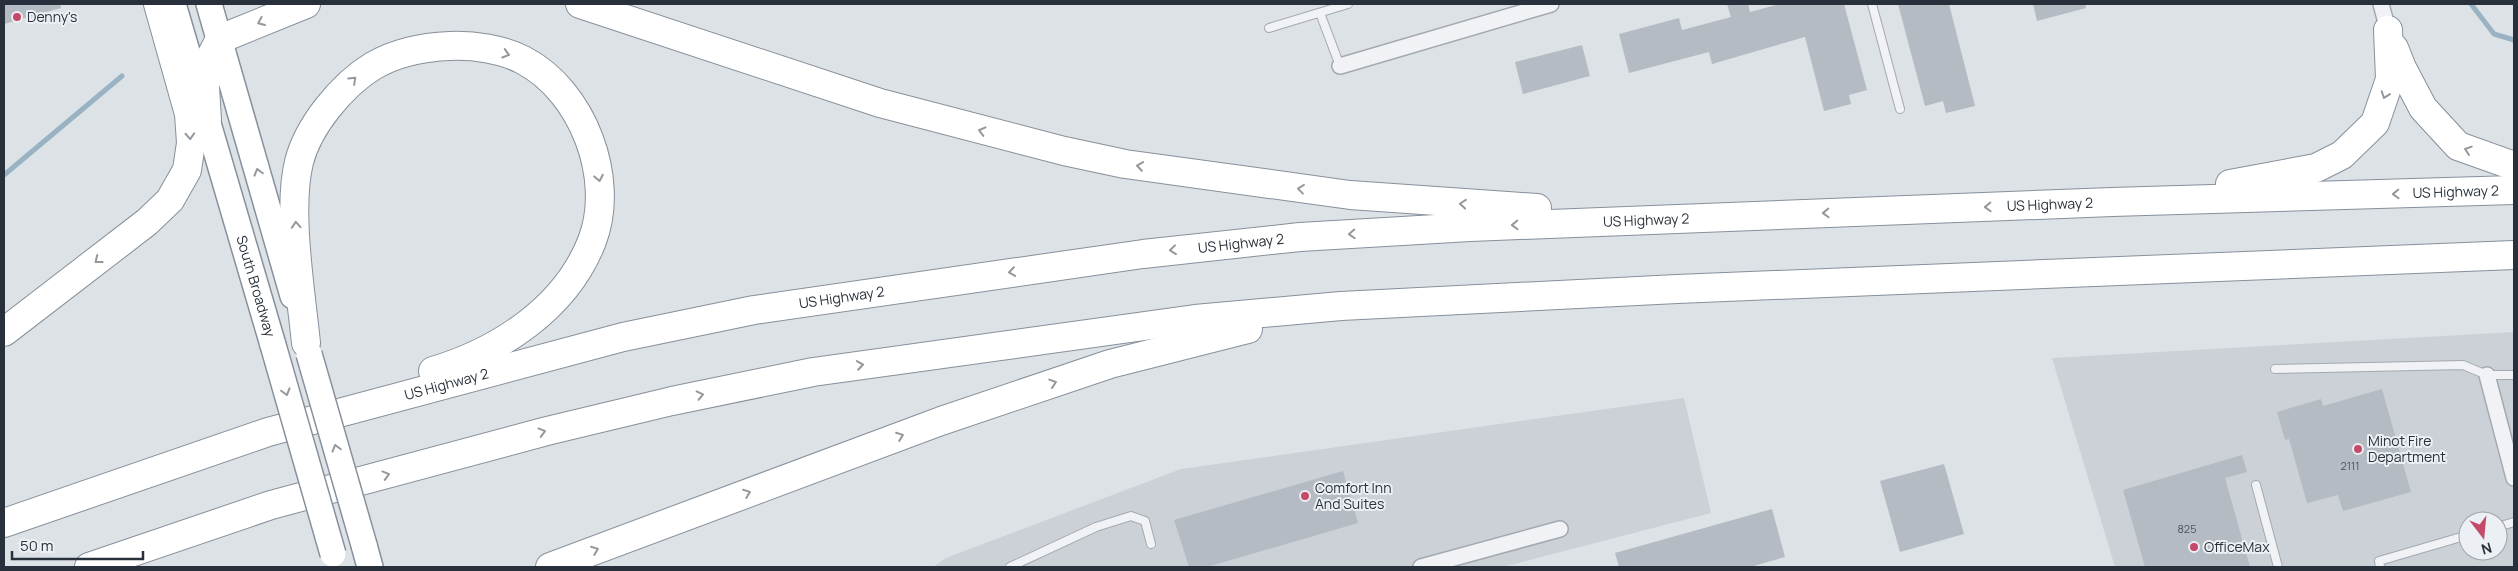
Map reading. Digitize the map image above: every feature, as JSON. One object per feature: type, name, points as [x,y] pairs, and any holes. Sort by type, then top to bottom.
[{"type":"highway","points":[[4,332],[147,222],[170,200],[187,170],[191,143],[189,114],[158,4]]},
{"type":"highway","name":"South Broadway","points":[[173,4],[335,561]]},
{"type":"highway","points":[[209,4],[367,556]]},
{"type":"highway","points":[[207,120],[204,87],[208,62],[220,39],[306,4]]},
{"type":"highway","points":[[580,4],[880,103],[1011,138],[1125,164],[1350,195],[1504,207],[1610,210],[1686,219]]},
{"type":"highway","points":[[2388,30],[2402,68],[2423,108],[2458,146],[2514,166]]},
{"type":"highway","points":[[2112,202],[2271,178],[2316,168],[2342,155],[2375,123],[2390,79],[2388,30]]},
{"type":"highway","points":[[308,349],[295,210],[299,161],[320,118],[335,98],[356,76],[389,57],[419,48],[461,45],[485,49],[524,61],[557,87],[580,120],[595,162],[600,185],[597,227],[585,255],[571,279],[541,314],[517,331],[455,364],[401,380],[351,409]]},
{"type":"highway","name":"US Highway 2","points":[[4,523],[268,432],[623,337],[754,310],[933,282],[1142,254],[1300,236],[2112,202],[2514,190]]},
{"type":"highway","points":[[89,567],[271,505],[547,431],[812,372],[1195,320],[1341,306],[1406,302],[2025,273],[2514,255]]},
{"type":"highway","points":[[550,567],[941,421],[1110,364],[1230,332],[1406,302]]},
{"type":"highway","points":[[145,567],[170,553],[222,536],[271,505]]},
{"type":"street","points":[[1340,66],[1551,4]]},
{"type":"street","points":[[2380,4],[2388,30]]},
{"type":"street","points":[[2487,375],[2514,478]]},
{"type":"street","points":[[1421,567],[1560,529]]},
{"type":"lane","points":[[1270,28],[1348,4]]},
{"type":"lane","points":[[1872,4],[1900,109]]},
{"type":"lane","points":[[1320,13],[1340,66]]},
{"type":"lane","points":[[2274,369],[2463,364],[2487,375],[2514,375]]},
{"type":"lane","points":[[2256,486],[2278,567]]},
{"type":"lane","points":[[1010,567],[1096,527],[1131,516],[1145,521],[1151,544]]},
{"type":"lane","points":[[2380,567],[2379,561],[2458,538]]},
{"type":"shaded area","points":[[2514,332],[2514,567],[2115,567],[2052,358]]},
{"type":"shaded area","points":[[1684,398],[1711,513],[1503,567],[933,567],[946,558],[1181,469]]},
{"type":"building","name":"Denny's","points":[[4,4],[60,4],[61,8],[4,24]]},
{"type":"building","points":[[1727,4],[1748,4],[1750,12],[1780,4],[1844,4],[1867,90],[1849,95],[1851,104],[1824,111],[1805,37],[1712,64],[1709,52],[1629,73],[1619,34],[1679,18],[1682,30],[1731,17]]},
{"type":"building","points":[[1898,4],[1949,4],[1975,106],[1946,113],[1943,101],[1925,106]]},
{"type":"building","points":[[2033,4],[2085,4],[2086,8],[2037,21]]},
{"type":"building","points":[[1582,45],[1590,76],[1523,94],[1515,62]]},
{"type":"building","points":[[2382,389],[2411,492],[2343,511],[2338,495],[2307,503],[2289,439],[2285,440],[2277,412],[2321,399],[2323,406]]},
{"type":"building","points":[[2242,455],[2247,472],[2225,478],[2250,567],[2145,567],[2123,490]]},
{"type":"building","points":[[1944,464],[1964,534],[1900,552],[1880,481]]},
{"type":"building","name":"Comfort Inn And Suites","points":[[1343,471],[1358,523],[1207,567],[1189,567],[1174,520]]},
{"type":"building","points":[[1772,509],[1785,557],[1750,567],[1619,567],[1615,553]]},
{"type":"waterway","points":[[2471,4],[2494,34],[2514,40]]},
{"type":"waterway","points":[[4,175],[122,76]]},
{"type":"place","name":"Denny's","points":[[17,17]]},
{"type":"place","name":"Minot Fire Department","points":[[2358,449]]},
{"type":"place","name":"Comfort Inn And Suites","points":[[1305,496]]},
{"type":"place","name":"OfficeMax","points":[[2194,547]]}]
